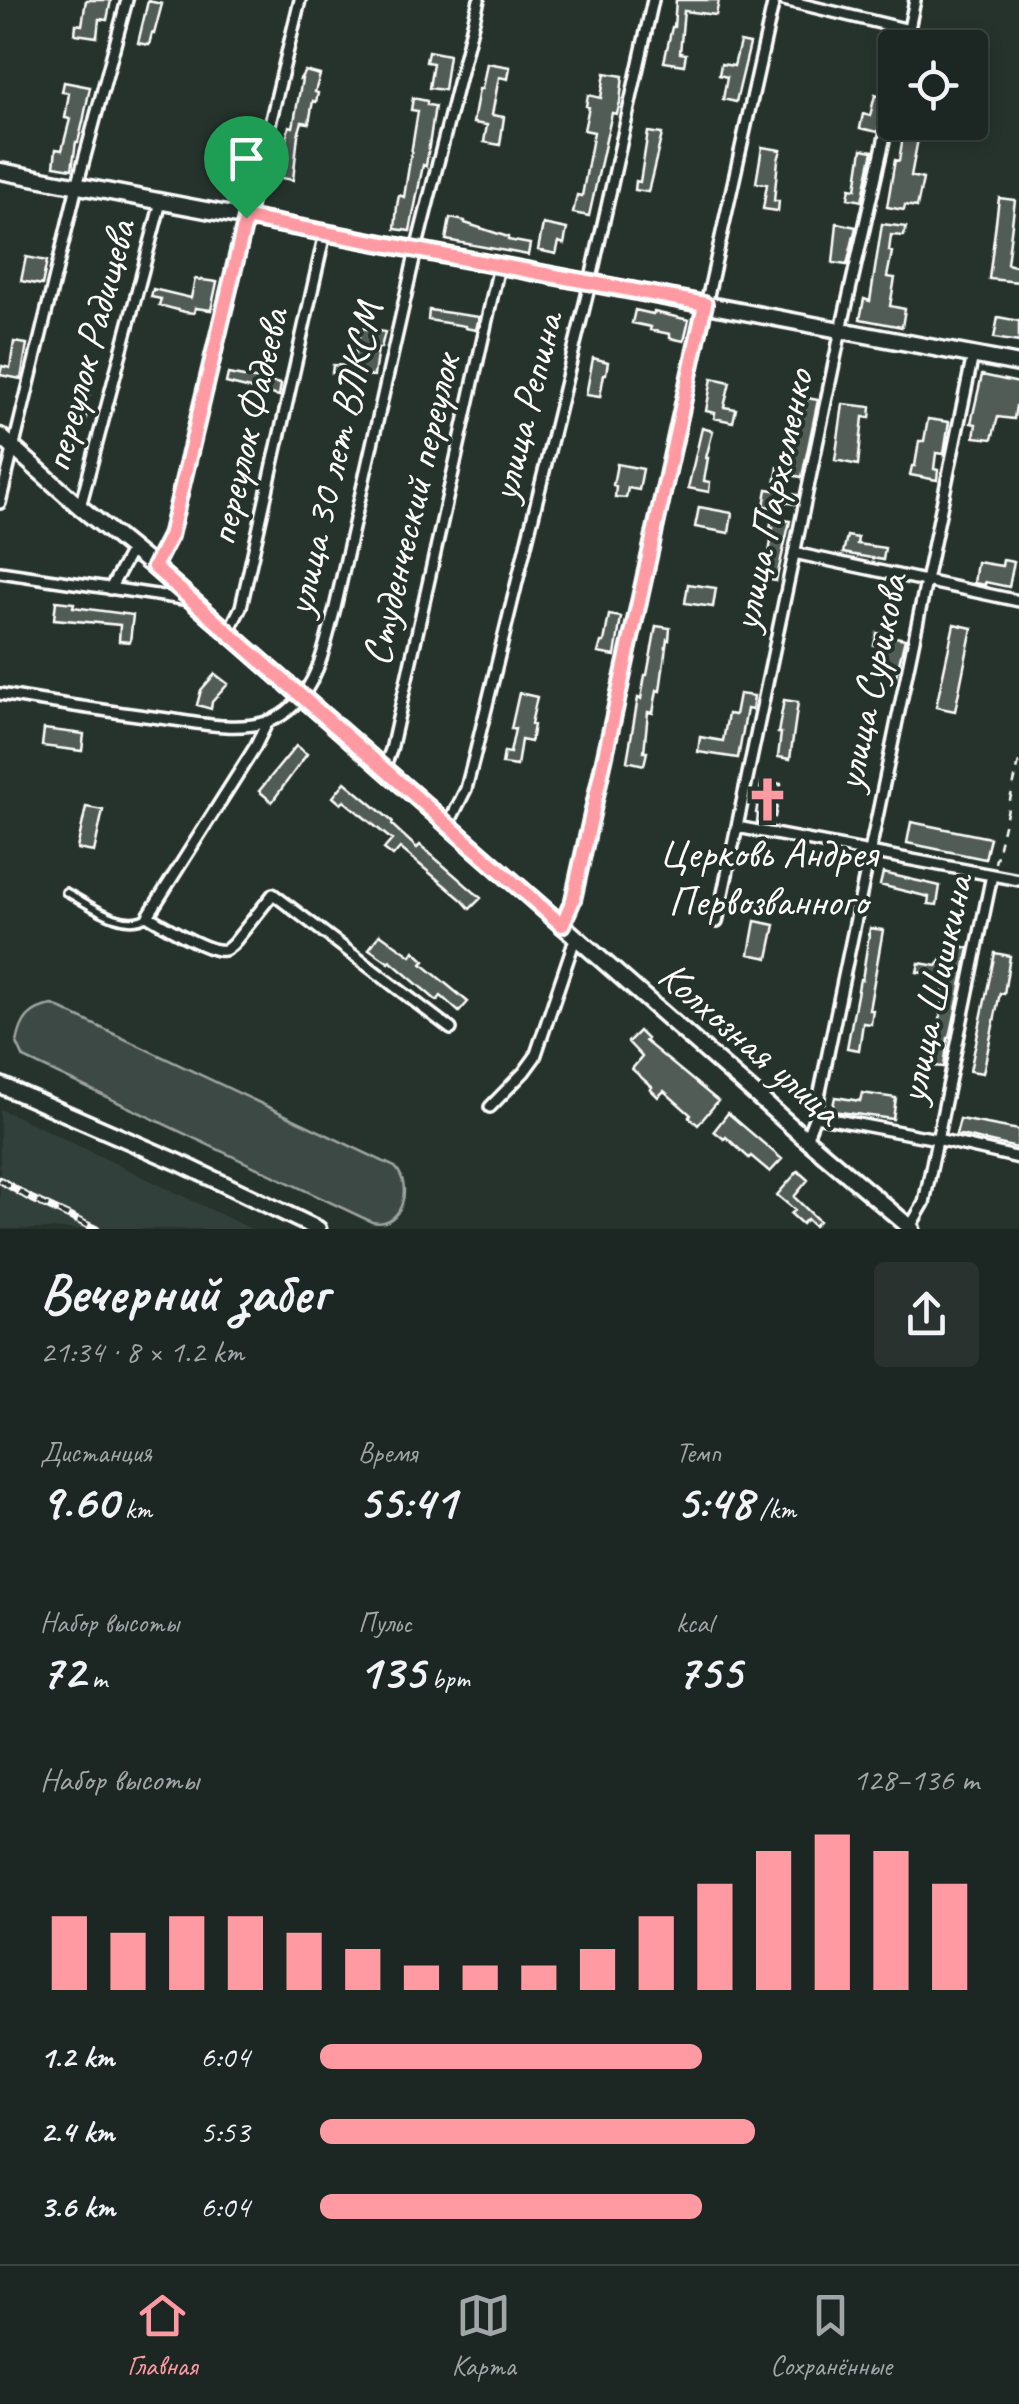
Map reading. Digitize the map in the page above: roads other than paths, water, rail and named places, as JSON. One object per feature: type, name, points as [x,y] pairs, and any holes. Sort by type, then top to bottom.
[{"type":"main road","points":[[0,171],[1019,364]]},
{"type":"main road","name":"Колхозная улица","points":[[0,436],[911,1228]]},
{"type":"main road","points":[[0,1085],[180,1163],[318,1229]]},
{"type":"street","points":[[0,503],[76,186],[127,0]]},
{"type":"street","points":[[154,567],[170,536],[300,0]]},
{"type":"street","name":"улица 30 лет ВЛКСМ","points":[[302,697],[321,657],[335,608],[416,250],[480,0]]},
{"type":"street","name":"улица Репина","points":[[448,826],[471,772],[590,283],[652,0]]},
{"type":"street","points":[[562,925],[573,900],[774,0]]},
{"type":"street","points":[[784,0],[909,30],[915,0]]},
{"type":"street","name":"улица Пархоменко","points":[[717,922],[884,140]]},
{"type":"street","name":"переулок Радищева","points":[[80,507],[161,202]]},
{"type":"street","name":"переулок Фадеева","points":[[228,633],[242,607],[325,233]]},
{"type":"street","name":"Студенческий переулок","points":[[384,768],[392,750],[499,266]]},
{"type":"street","name":"улица Сурикова","points":[[806,1139],[815,1116],[973,355]]},
{"type":"street","points":[[110,588],[132,548]]},
{"type":"street","points":[[794,553],[1019,601]]},
{"type":"street","points":[[0,572],[193,601]]},
{"type":"street","points":[[0,694],[238,725],[268,722],[302,697]]},
{"type":"street","points":[[268,722],[148,916],[206,946],[226,950],[272,894],[451,1029]]},
{"type":"street","points":[[737,828],[1019,880]]},
{"type":"street","name":"улица Шишкина","points":[[911,1228],[924,1203],[992,875]]},
{"type":"street","points":[[490,1107],[535,1057],[576,936]]},
{"type":"street","points":[[815,1116],[1019,1158]]},
{"type":"lane","points":[[66,892],[123,921],[141,921],[148,916]]},
{"type":"railway","points":[[0,1180],[96,1229]]},
{"type":"place","name":"Церковь Андрея Первозванного","points":[[768,799]]}]
